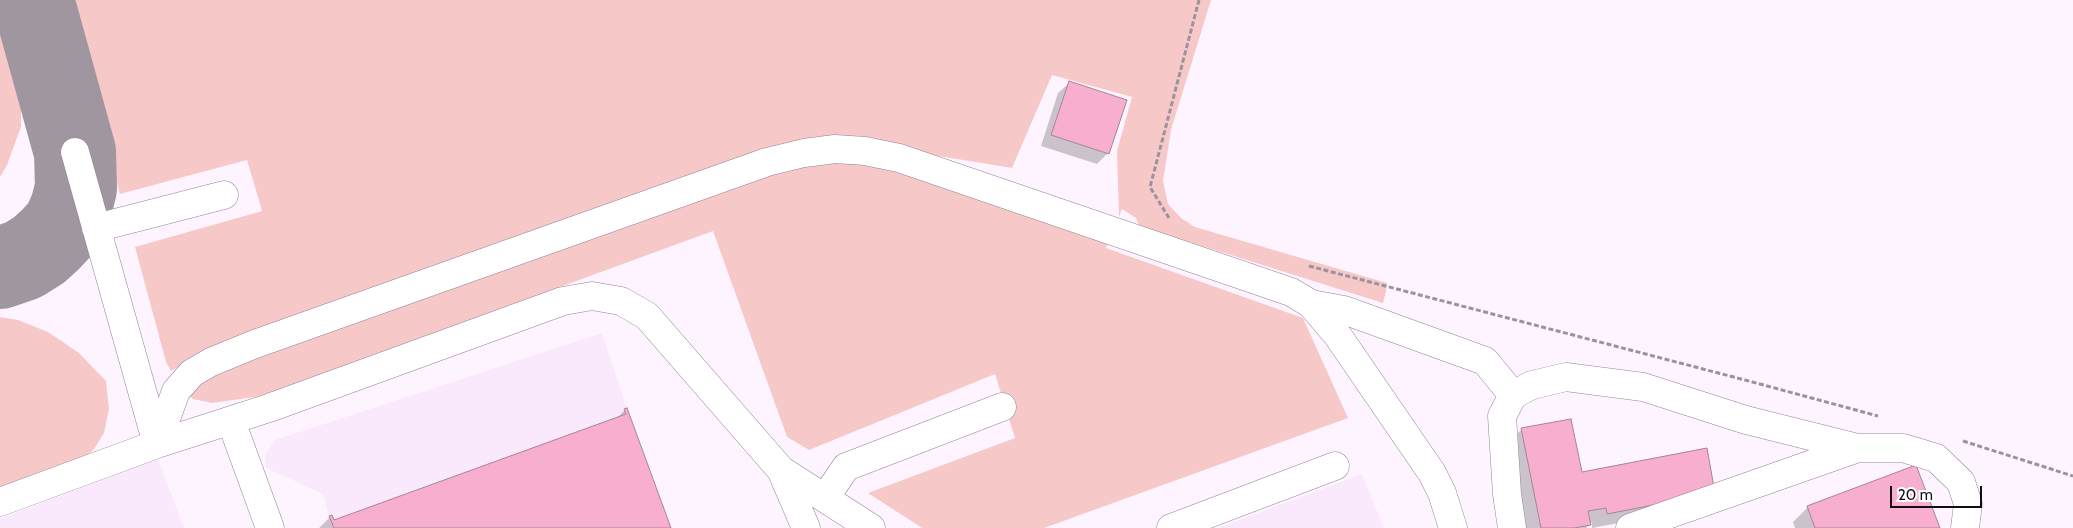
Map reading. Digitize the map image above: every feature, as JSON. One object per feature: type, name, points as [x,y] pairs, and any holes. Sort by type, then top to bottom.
[{"type":"lane","points":[[157,444],[176,392],[192,373],[211,362],[255,344],[767,162],[804,153],[835,149],[865,151],[899,158],[1263,281],[1291,292],[1311,304],[1338,336],[1432,473],[1442,493],[1453,528]]},
{"type":"lane","points":[[75,152],[157,444]]},
{"type":"lane","points":[[96,228],[224,195]]},
{"type":"lane","points":[[0,502],[157,444],[231,421],[563,300],[592,296],[621,301],[647,316],[781,470],[872,528]]},
{"type":"lane","points":[[1311,304],[1344,310],[1485,360],[1513,395]]},
{"type":"lane","points":[[1512,528],[1507,494],[1502,416],[1513,395],[1532,384],[1566,377],[1643,387],[1746,420],[1858,448],[1903,448],[1936,458],[1962,482],[1968,504],[1965,528]]},
{"type":"lane","points":[[825,498],[846,467],[1002,407]]},
{"type":"lane","points":[[231,421],[270,528]]},
{"type":"lane","points":[[1630,528],[1858,448]]},
{"type":"lane","points":[[1171,528],[1335,466]]},
{"type":"lane","points":[[781,470],[806,528]]},
{"type":"path","points":[[1175,221],[1166,216],[1150,187],[1199,0]]},
{"type":"path","points":[[1302,264],[1880,417]]},
{"type":"path","points":[[1954,439],[2073,476]]},
{"type":"shaded area","points":[[66,0],[1211,0],[1171,130],[1163,181],[1168,204],[1181,218],[1195,227],[1387,283],[1386,291],[1383,303],[1139,226],[1136,218],[1122,209],[1119,217],[1117,151],[1132,97],[1052,75],[1012,168],[902,150],[867,141],[207,351],[171,371],[166,362],[135,247],[262,211],[247,160],[120,194]]},
{"type":"shaded area","points":[[0,3],[23,86],[21,88],[21,127],[7,165],[0,177]]},
{"type":"shaded area","points":[[863,160],[1109,239],[1106,248],[1303,318],[1348,418],[1044,528],[922,528],[868,493],[1015,438],[995,374],[809,450],[787,437],[713,231],[262,396],[212,403],[193,399],[187,394],[206,375],[804,163]]},
{"type":"shaded area","points":[[0,317],[18,320],[48,332],[79,353],[106,381],[109,409],[104,433],[94,449],[81,461],[0,490]]},
{"type":"shaded area","points":[[602,333],[627,408],[624,409],[626,414],[334,520],[332,515],[329,516],[323,494],[266,468],[265,455],[275,440]]},
{"type":"shaded area","points":[[158,459],[184,528],[0,528],[0,519]]},
{"type":"shaded area","points":[[1362,474],[1384,528],[1218,528]]},
{"type":"building","points":[[1069,81],[1127,100],[1109,154],[1051,135]]},
{"type":"building","points":[[627,408],[671,528],[334,528],[329,516],[332,515],[334,520],[626,414],[624,409]]},
{"type":"building","points":[[1571,419],[1582,472],[1707,448],[1715,493],[1607,514],[1606,508],[1588,511],[1591,525],[1574,528],[1541,528],[1521,428]]},
{"type":"building","points":[[1916,465],[1940,528],[1815,528],[1807,506]]},
{"type":"taxiway","points":[[0,268],[23,260],[39,250],[51,239],[63,226],[71,208],[76,188],[75,152],[33,0]]}]
